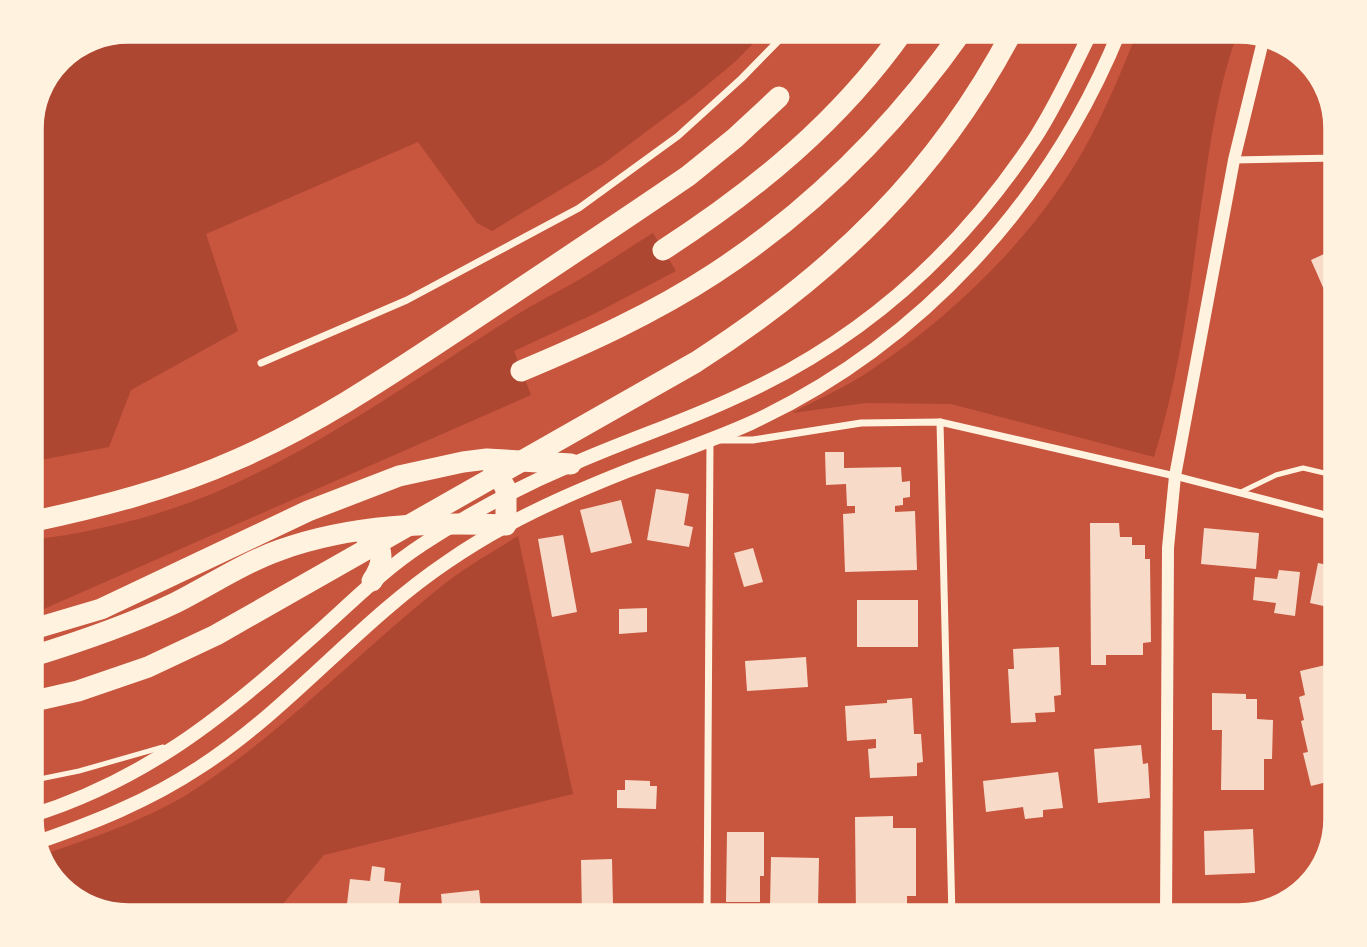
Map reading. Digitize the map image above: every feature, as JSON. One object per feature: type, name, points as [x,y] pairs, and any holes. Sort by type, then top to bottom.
[{"type":"highway","points":[[663,250],[718,215],[760,183],[818,131],[862,84],[895,42]]},
{"type":"highway","points":[[521,371],[588,343],[652,310],[714,274],[767,236],[817,195],[864,150],[908,102],[955,42]]},
{"type":"highway","points":[[42,699],[78,691],[148,667],[216,635],[696,362],[744,331],[835,260],[920,172],[959,121],[1007,42]]},
{"type":"highway","points":[[42,519],[166,488],[307,426],[385,378],[688,176],[736,138],[779,97]]},
{"type":"highway","points":[[42,626],[101,609],[308,511],[367,487],[425,469],[487,459],[571,464]]},
{"type":"highway","points":[[42,653],[171,604],[279,550],[376,528],[457,523],[506,525],[507,495],[500,476],[487,459]]},
{"type":"highway","points":[[347,533],[370,539],[379,547],[380,566],[372,581]]},
{"type":"main road","points":[[42,812],[117,781],[167,754],[198,733],[269,676],[372,581],[457,523],[571,464],[685,419],[780,376],[824,352],[858,327],[915,280],[967,228],[1022,156],[1056,102],[1086,42]]},
{"type":"main road","points":[[45,839],[130,807],[203,766],[260,721],[408,590],[449,560],[506,525],[591,485],[751,423],[805,395],[865,357],[913,319],[971,265],[1018,212],[1055,157],[1114,42]]},
{"type":"street","points":[[261,363],[407,300],[579,208],[695,121],[743,78],[778,42]]},
{"type":"street","points":[[1166,905],[1168,548],[1175,476],[1234,160],[1262,46]]},
{"type":"street","points":[[1234,160],[1325,158]]},
{"type":"street","points":[[940,422],[952,905]]},
{"type":"street","points":[[707,905],[710,439],[753,440],[862,423],[940,422],[1175,476],[1325,515]]},
{"type":"lane","points":[[1241,492],[1276,475],[1303,468],[1325,474]]},
{"type":"lane","points":[[42,779],[167,746],[198,733]]},
{"type":"shaded area","points":[[128,42],[754,42],[694,96],[603,164],[492,231],[477,223],[418,142],[206,234],[238,331],[131,390],[109,447],[42,460],[42,123],[51,90],[71,63],[85,54],[101,47]]},
{"type":"shaded area","points":[[1133,42],[1235,42],[1224,76],[1210,149],[1182,340],[1154,457],[951,404],[866,403],[792,413],[852,382],[902,349],[961,300],[989,272],[1041,214],[1063,183],[1083,151]]},
{"type":"shaded area","points":[[653,233],[676,271],[596,313],[514,351],[531,395],[42,610],[42,538],[147,517],[192,502],[253,475],[328,435],[517,314],[580,279]]},
{"type":"shaded area","points":[[518,536],[573,794],[324,855],[282,905],[117,904],[95,898],[80,890],[60,871],[49,852],[137,820],[191,792],[287,720],[407,615],[477,561]]},
{"type":"building","points":[[1325,254],[1325,292],[1311,260]]},
{"type":"building","points":[[825,452],[844,452],[844,468],[901,467],[902,482],[910,481],[910,497],[903,498],[903,505],[895,506],[895,512],[915,511],[917,570],[845,572],[843,514],[855,513],[855,506],[847,506],[846,484],[826,485]]},
{"type":"building","points":[[656,489],[689,494],[684,525],[693,527],[689,547],[647,540]]},
{"type":"building","points":[[621,500],[632,543],[591,553],[580,510]]},
{"type":"building","points":[[1090,523],[1119,523],[1120,537],[1132,537],[1132,545],[1145,545],[1145,559],[1150,559],[1151,642],[1143,643],[1143,655],[1106,655],[1106,665],[1091,665]]},
{"type":"building","points":[[1204,528],[1259,533],[1256,569],[1201,564]]},
{"type":"building","points":[[563,535],[577,612],[552,617],[538,539]]},
{"type":"building","points":[[753,548],[763,582],[744,587],[734,553]]},
{"type":"building","points":[[1318,563],[1325,564],[1325,606],[1310,603]]},
{"type":"building","points":[[1279,570],[1300,572],[1295,616],[1274,613],[1276,603],[1253,600],[1255,577],[1277,579]]},
{"type":"building","points":[[857,600],[918,600],[918,647],[857,647]]},
{"type":"building","points":[[647,608],[647,632],[619,634],[619,609]]},
{"type":"building","points":[[1059,647],[1061,695],[1054,696],[1055,712],[1035,713],[1036,722],[1011,723],[1008,669],[1014,669],[1013,649]]},
{"type":"building","points":[[806,657],[808,687],[747,691],[745,661]]},
{"type":"building","points":[[1325,665],[1325,782],[1311,786],[1303,753],[1308,752],[1301,721],[1304,720],[1299,697],[1305,695],[1300,671]]},
{"type":"building","points":[[1212,693],[1246,694],[1246,699],[1257,699],[1257,719],[1273,720],[1272,759],[1264,759],[1264,790],[1221,790],[1222,730],[1212,730]]},
{"type":"building","points":[[912,698],[914,734],[921,734],[923,762],[917,763],[917,776],[870,778],[868,749],[876,748],[876,739],[847,741],[845,706]]},
{"type":"building","points":[[1141,745],[1143,764],[1148,763],[1150,798],[1098,803],[1094,749]]},
{"type":"building","points":[[1058,772],[1063,808],[1043,810],[1043,817],[1025,819],[1023,807],[986,812],[983,781]]},
{"type":"building","points":[[625,780],[650,781],[650,786],[657,786],[656,809],[617,808],[617,790],[625,790]]},
{"type":"building","points":[[893,816],[893,828],[916,828],[916,896],[907,896],[907,905],[856,905],[855,817]]},
{"type":"building","points":[[1253,829],[1255,873],[1205,875],[1204,831]]},
{"type":"building","points":[[727,832],[764,832],[764,876],[760,876],[760,902],[726,902]]},
{"type":"building","points":[[771,857],[819,858],[818,905],[770,905]]},
{"type":"building","points":[[612,859],[613,905],[582,905],[581,860]]},
{"type":"building","points":[[372,866],[385,868],[384,881],[401,883],[398,905],[347,905],[350,879],[370,881]]},
{"type":"building","points":[[479,890],[481,905],[442,905],[441,894]]}]
